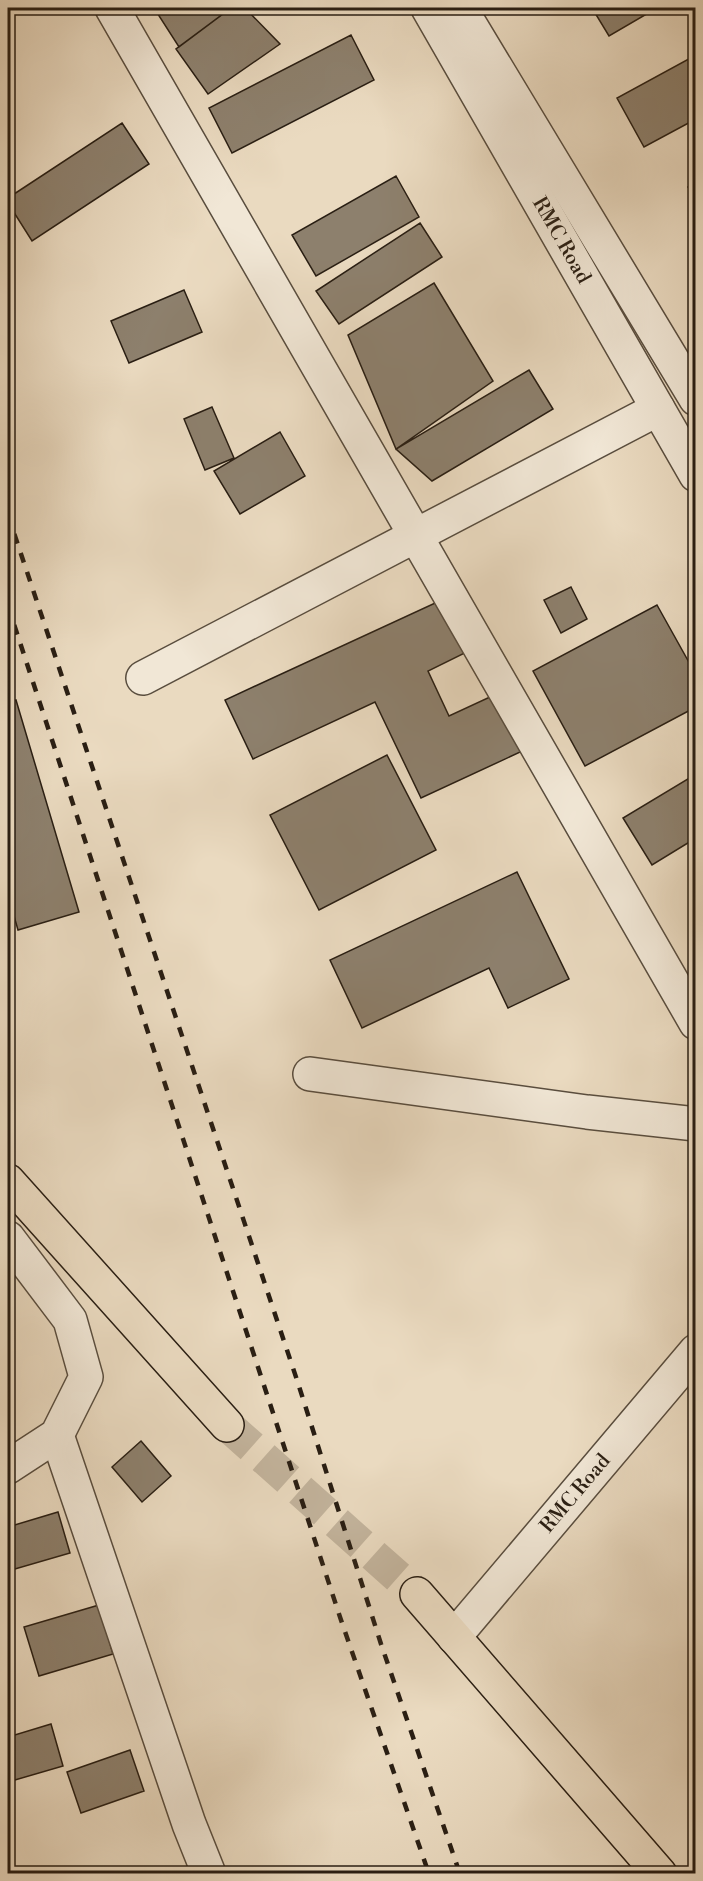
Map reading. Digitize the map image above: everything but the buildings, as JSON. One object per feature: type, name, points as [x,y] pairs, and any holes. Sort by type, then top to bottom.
[{"type":"main road","points":[[8,1181],[227,1425]]},
{"type":"main road","points":[[417,1594],[660,1874]]},
{"type":"street","points":[[112,8],[417,534],[615,885],[696,1023]]},
{"type":"street","name":"RMC Road","points":[[428,8],[696,475]]},
{"type":"street","name":"RMC Road","points":[[460,8],[696,399]]},
{"type":"street","points":[[143,678],[658,409]]},
{"type":"street","points":[[310,1074],[587,1112],[696,1124]]},
{"type":"street","points":[[8,1238],[70,1320],[86,1377],[57,1435],[8,1467]]},
{"type":"street","name":"RMC Road","points":[[453,1637],[696,1351]]},
{"type":"street","points":[[57,1435],[208,1874]]},
{"type":"tunnel","points":[[227,1425],[417,1594]]},
{"type":"railway","points":[[8,515],[297,1380],[381,1644],[460,1874]]},
{"type":"railway","points":[[8,606],[341,1620],[429,1874]]}]
